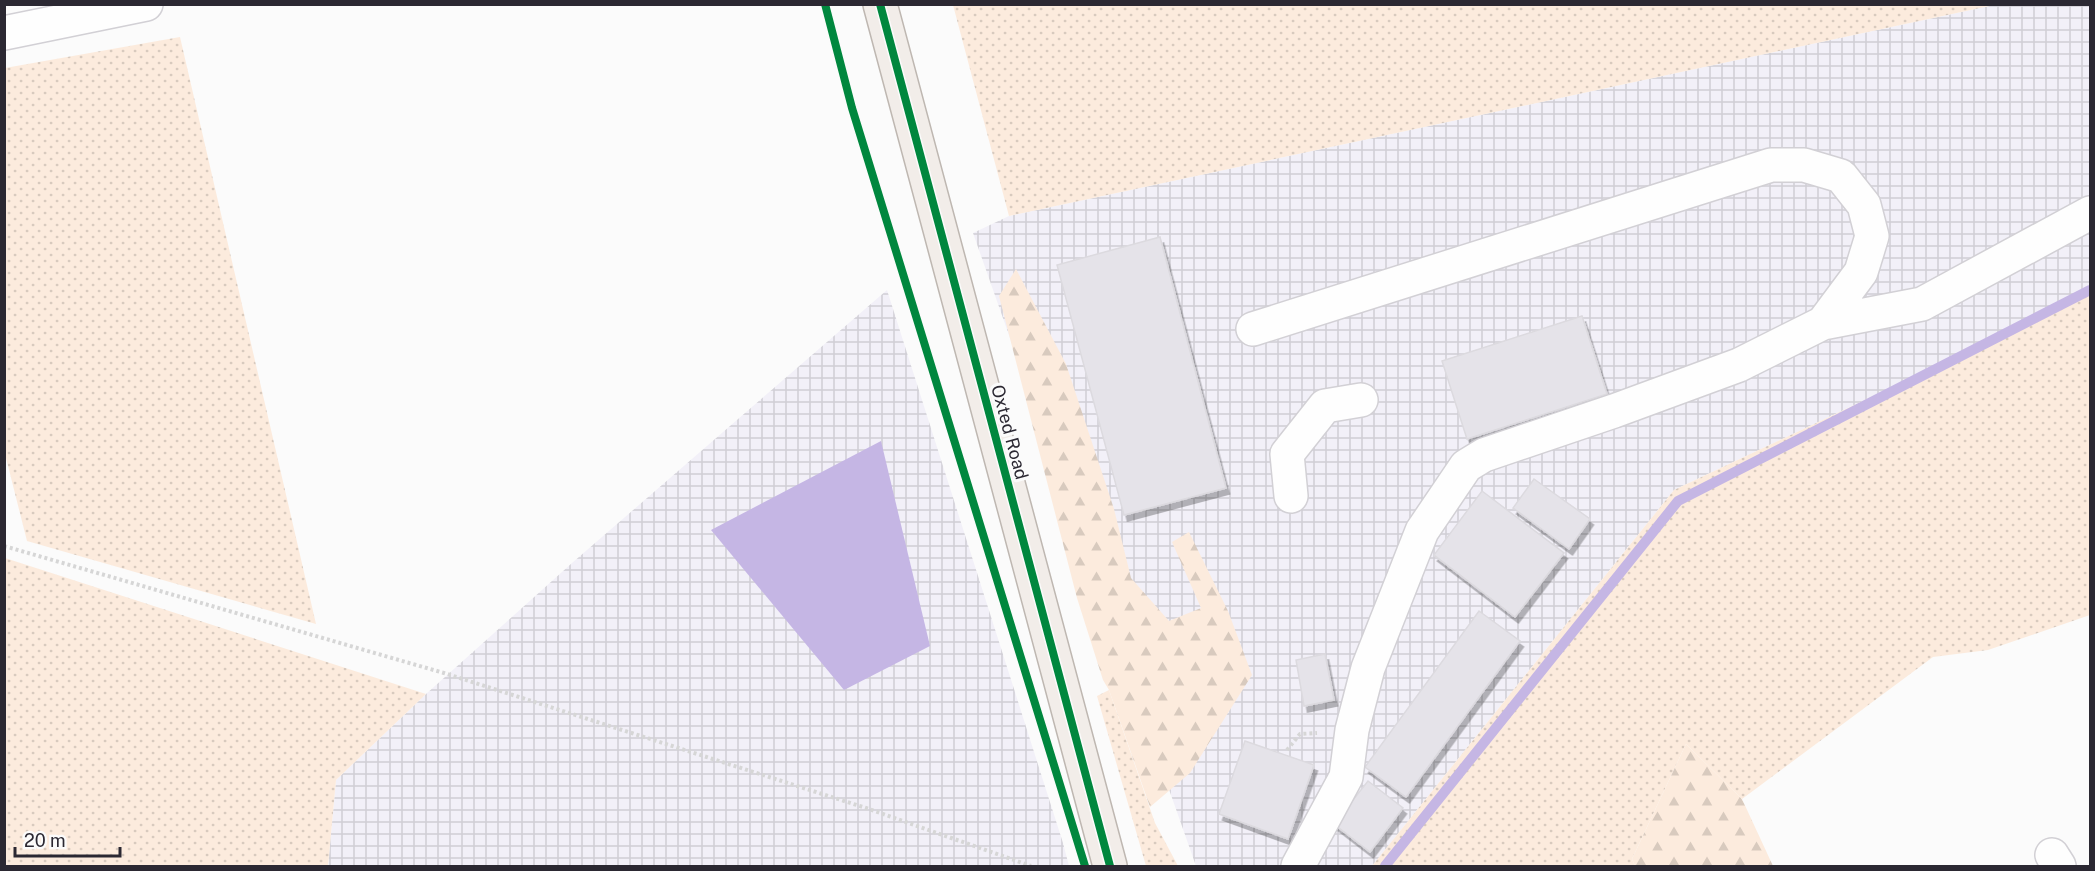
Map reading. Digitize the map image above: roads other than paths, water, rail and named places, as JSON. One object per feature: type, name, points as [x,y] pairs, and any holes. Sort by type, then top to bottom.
[{"type":"main road","name":"Oxted Road","points":[[880,4],[1110,867]]},
{"type":"lane","points":[[4,33],[146,4]]},
{"type":"lane","points":[[1253,330],[1771,165],[1804,165],[1841,176],[1864,205],[1872,236],[1861,272],[1824,323]]},
{"type":"lane","points":[[1298,867],[1346,777],[1352,730],[1368,669],[1422,531],[1466,466],[1484,455],[1739,365],[1824,323],[1922,304],[2091,213]]},
{"type":"lane","points":[[1290,496],[1287,454],[1325,406],[1361,400]]},
{"type":"waterway","points":[[1385,866],[1678,501],[2090,290]]}]
